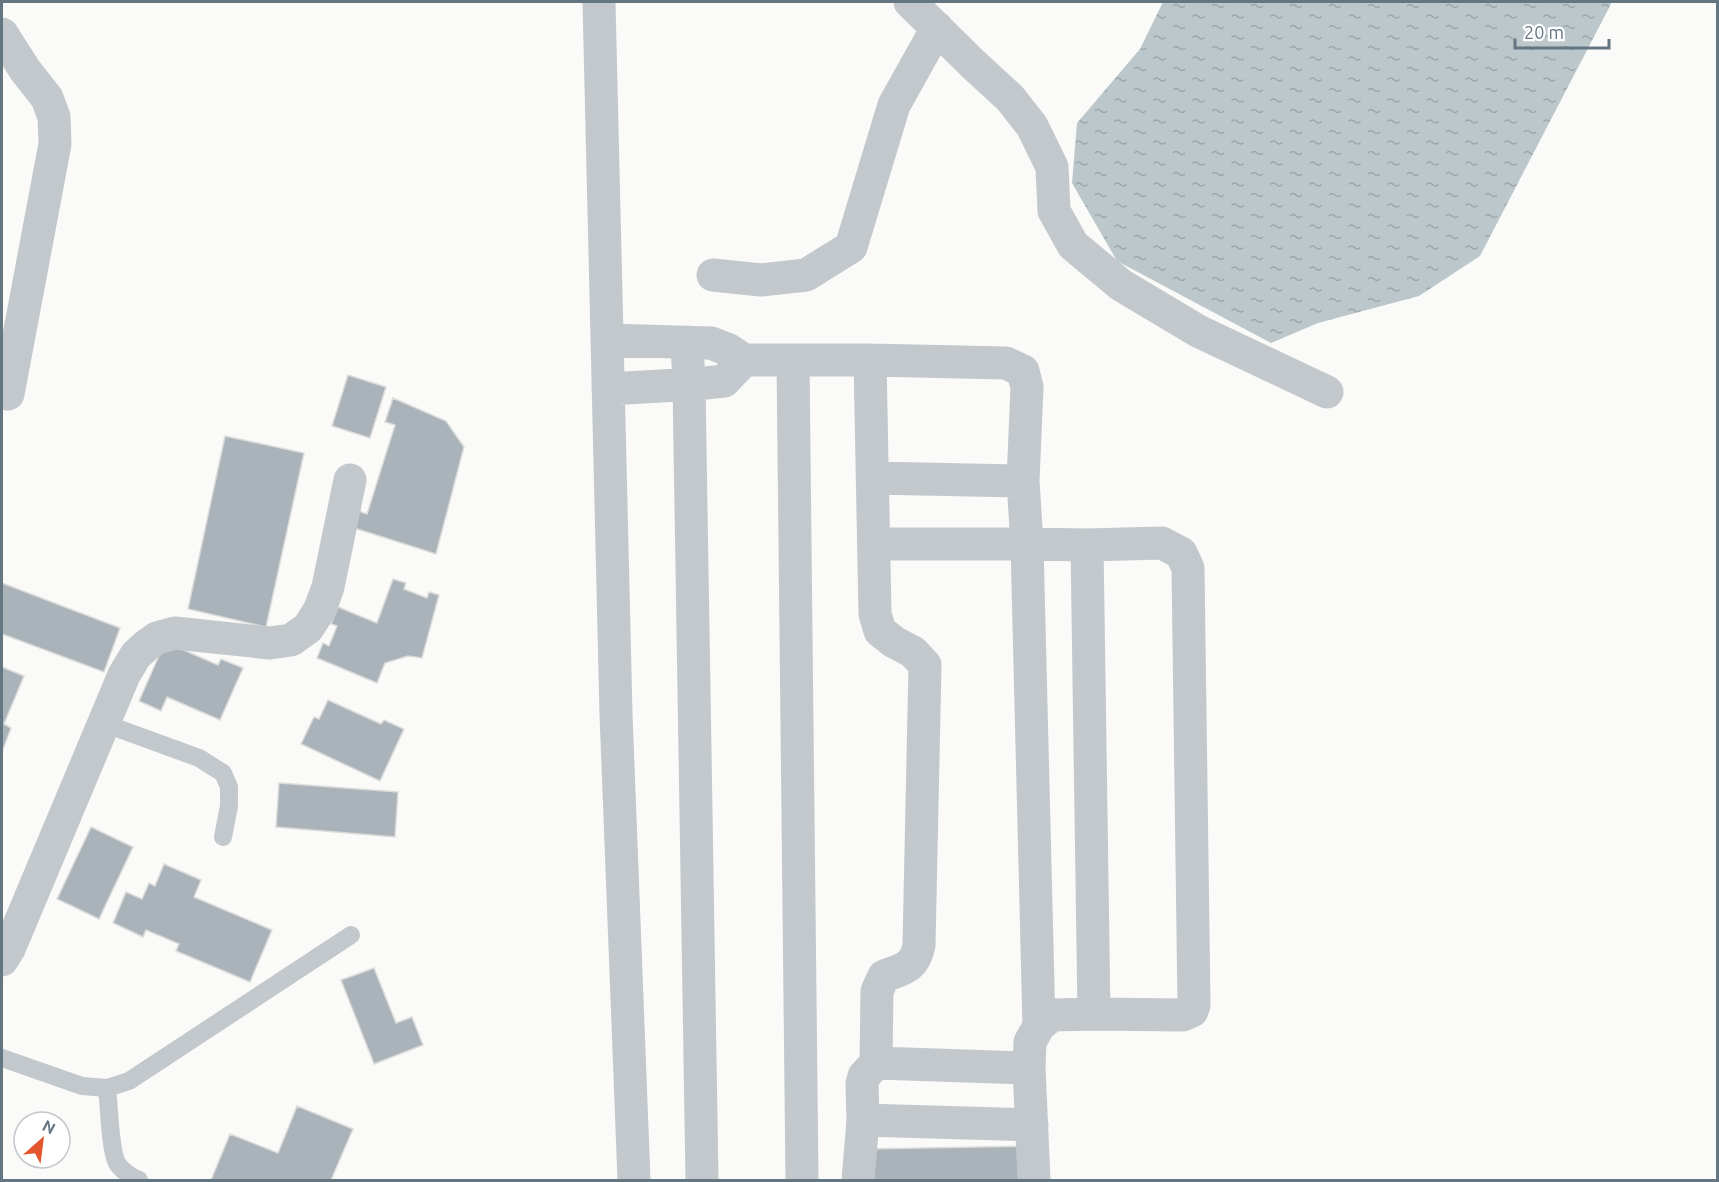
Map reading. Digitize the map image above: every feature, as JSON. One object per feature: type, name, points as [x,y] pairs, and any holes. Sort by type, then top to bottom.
[{"type":"street","points":[[599,2],[616,714],[634,1180]]},
{"type":"street","points":[[910,2],[1010,98],[1032,126],[1052,167],[1054,211],[1073,245],[1121,285],[1198,331],[1327,392]]},
{"type":"street","points":[[713,275],[761,280],[806,275],[851,247],[894,105],[938,28]]},
{"type":"street","points":[[2,34],[25,70],[47,98],[54,117],[55,144],[8,394]]},
{"type":"street","points":[[607,340],[711,342],[744,360],[1006,363],[1023,371],[1027,387],[1023,481],[1027,543],[1039,1026]]},
{"type":"street","points":[[687,342],[690,385],[702,1180]]},
{"type":"street","points":[[609,388],[690,385],[724,381],[744,360]]},
{"type":"street","points":[[793,360],[802,1180]]},
{"type":"street","points":[[858,1180],[862,1084],[864,1076],[876,1063],[878,992],[884,976],[908,967],[917,956],[919,945],[925,679],[925,665],[913,652],[880,631],[875,614],[870,360]]},
{"type":"street","points":[[873,478],[1023,481]]},
{"type":"street","points":[[2,960],[9,949],[124,675],[136,655],[157,638],[175,633],[270,643],[291,640],[308,628],[320,609],[328,587],[350,480]]},
{"type":"street","points":[[874,544],[1162,543],[1181,553],[1188,568],[1194,1005],[1192,1011],[1183,1015],[1052,1016],[1039,1026],[1030,1042],[1029,1068],[1034,1180]]},
{"type":"street","points":[[1087,545],[1094,1014]]},
{"type":"street","points":[[876,1063],[1029,1068]]},
{"type":"street","points":[[862,1120],[1032,1125]]},
{"type":"lane","points":[[103,723],[199,758],[223,773],[229,787],[229,806],[223,837]]},
{"type":"lane","points":[[2,1058],[82,1086],[107,1088],[129,1081],[351,934]]},
{"type":"lane","points":[[107,1088],[117,1162],[130,1176],[138,1180]]},
{"type":"water","points":[[1163,2],[1610,2],[1611,4],[1480,256],[1419,296],[1318,323],[1271,343],[1117,261],[1072,183],[1077,123],[1140,49]]},
{"type":"building","points":[[348,375],[386,387],[370,438],[332,426]]},
{"type":"building","points":[[393,398],[446,421],[464,447],[436,554],[351,527],[356,510],[367,514],[395,425],[385,422]]},
{"type":"building","points":[[225,436],[304,453],[266,627],[188,609]]},
{"type":"building","points":[[393,579],[406,583],[404,589],[427,598],[429,592],[439,595],[422,658],[408,656],[385,663],[377,683],[317,658],[323,643],[329,646],[337,626],[331,624],[338,607],[377,623]]},
{"type":"building","points":[[2,583],[120,628],[104,672],[2,634]]},
{"type":"building","points":[[165,642],[218,665],[221,659],[243,668],[220,720],[167,697],[161,711],[139,701]]},
{"type":"building","points":[[2,667],[24,676],[4,724],[11,728],[2,752]]},
{"type":"building","points":[[328,700],[381,724],[384,720],[404,729],[380,781],[301,744],[314,717],[319,719]]},
{"type":"building","points":[[279,783],[398,792],[395,837],[276,827]]},
{"type":"building","points":[[91,827],[133,847],[99,919],[57,899]]},
{"type":"building","points":[[164,864],[201,880],[194,897],[272,930],[250,982],[176,951],[179,944],[146,930],[143,937],[113,923],[126,892],[142,899],[149,883],[155,886]]},
{"type":"building","points":[[374,968],[396,1023],[412,1017],[423,1045],[374,1064],[341,980]]},
{"type":"building","points":[[297,1106],[353,1129],[331,1180],[211,1180],[230,1134],[278,1153]]},
{"type":"building","points":[[1027,1146],[1029,1180],[868,1180],[866,1149]]}]
